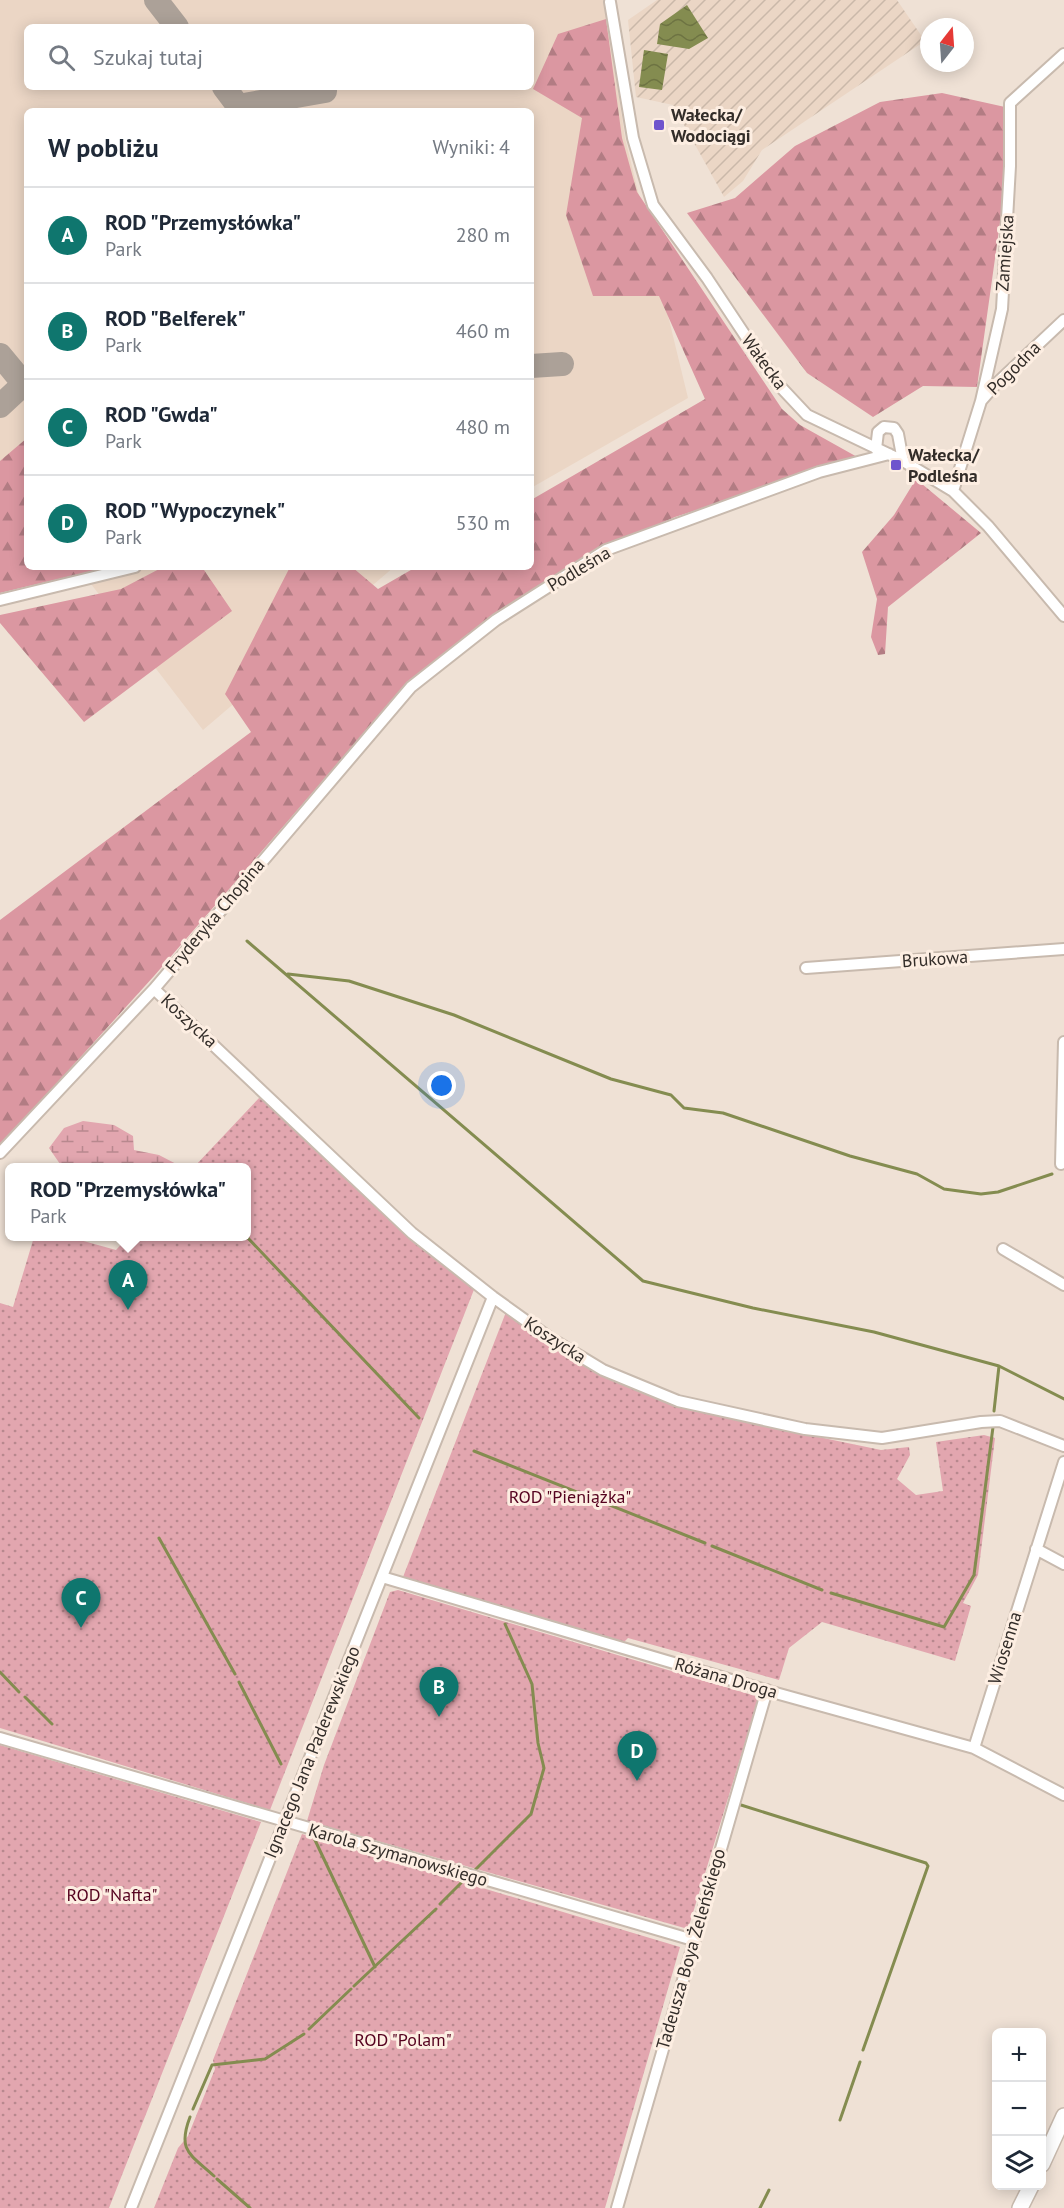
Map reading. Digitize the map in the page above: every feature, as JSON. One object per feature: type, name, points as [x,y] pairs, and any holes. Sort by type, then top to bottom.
[{"type":"street","name":"Wałecka","points":[[610,2],[633,138],[653,205],[706,278],[776,382],[807,415],[889,454],[953,491],[988,526],[1064,616]]},
{"type":"street","name":"Zamiejska","points":[[981,401],[1002,309],[1010,166],[1010,103],[1064,54]]},
{"type":"street","name":"Pogodna","points":[[953,491],[981,401],[1064,320]]},
{"type":"street","points":[[876,449],[878,432],[886,426],[894,428],[899,436],[903,462]]},
{"type":"street","name":"Podleśna","points":[[328,782],[411,687],[496,620],[606,550],[819,472],[889,454]]},
{"type":"street","points":[[0,600],[123,570]]},
{"type":"street","name":"Fryderyka Chopina","points":[[0,1154],[154,989],[328,782]]},
{"type":"street","name":"Brukowa","points":[[806,968],[1064,949]]},
{"type":"street","name":"Koszycka","points":[[154,989],[412,1233],[493,1297],[550,1338],[603,1370],[678,1401],[805,1429],[882,1438],[985,1421],[1000,1421],[1064,1446]]},
{"type":"street","points":[[1061,1164],[1064,1042]]},
{"type":"street","points":[[1003,1250],[1064,1285]]},
{"type":"street","name":"Ignacego Jana Paderewskiego","points":[[131,2208],[493,1297]]},
{"type":"street","name":"Wiosenna","points":[[974,1748],[1064,1462]]},
{"type":"street","points":[[1036,1549],[1064,1564]]},
{"type":"street","name":"Różana Droga","points":[[382,1576],[767,1690],[974,1748],[1064,1795]]},
{"type":"street","name":"Tadeusza Boya Żeleńskiego","points":[[617,2208],[767,1690]]},
{"type":"street","name":"Karola Szymanowskiego","points":[[0,1738],[693,1940]]},
{"type":"street","points":[[1046,2154],[1064,2116]]},
{"type":"street","points":[[1020,2208],[1029,2190]]},
{"type":"shaded area","points":[[0,0],[605,0],[625,138],[688,398],[534,486],[534,108],[24,108],[24,498],[0,477]]},
{"type":"shaded area","points":[[657,0],[897,0],[920,34],[920,44],[762,150],[743,181],[724,197],[673,105],[636,97],[628,20]]},
{"type":"shaded area","points":[[80,570],[390,570],[203,730]]},
{"type":"green space","points":[[606,19],[622,138],[637,192],[782,409],[800,425],[859,458],[675,517],[592,554],[409,681],[154,976],[0,1146],[0,920],[251,732],[225,694],[288,570],[356,570],[378,589],[411,570],[534,570],[534,498],[705,399],[659,296],[593,296],[566,215],[582,118],[534,90],[558,34]]},
{"type":"green space","points":[[942,93],[1005,107],[1006,180],[977,387],[923,386],[873,417],[807,373],[687,213],[735,198],[795,146],[880,102]]},
{"type":"green space","points":[[24,441],[24,570],[96,570],[0,593],[0,461]]},
{"type":"green space","points":[[916,479],[981,533],[888,607],[885,654],[878,655],[871,637],[877,599],[862,552],[894,515]]},
{"type":"green space","points":[[157,570],[204,570],[232,611],[84,722],[0,623],[0,615],[121,589]]},
{"type":"green space","points":[[260,1097],[419,1244],[475,1287],[270,1810],[0,1728],[0,1303],[13,1307],[33,1241],[83,1241],[116,1250],[124,1241],[251,1241],[251,1163],[198,1163]]},
{"type":"green space","points":[[83,1121],[114,1125],[133,1136],[134,1150],[159,1155],[174,1163],[59,1163],[49,1148],[64,1128]]},
{"type":"green space","name":"ROD \"Pieniążka\"","points":[[506,1312],[556,1350],[628,1387],[694,1411],[881,1450],[909,1447],[910,1455],[897,1479],[916,1495],[943,1491],[936,1442],[984,1435],[995,1438],[978,1575],[963,1603],[971,1606],[955,1661],[822,1622],[789,1648],[779,1680],[628,1638],[624,1642],[403,1577]]},
{"type":"green space","points":[[398,1590],[759,1697],[688,1929],[307,1821],[324,1765],[390,1592]]},
{"type":"green space","name":"ROD \"Nafta\"","points":[[0,1745],[261,1822],[109,2208],[0,2208]]},
{"type":"green space","name":"ROD \"Polam\"","points":[[302,1834],[680,1947],[605,2208],[154,2208],[178,2148],[188,2136],[215,2069],[213,2060]]},
{"type":"water","points":[[687,5],[708,38],[689,49],[657,44],[660,24]]},
{"type":"water","points":[[644,50],[668,54],[662,90],[639,87]]},
{"type":"waterway","points":[[247,941],[643,1281],[753,1308],[874,1332],[999,1366],[1064,1399]]},
{"type":"waterway","points":[[288,974],[349,981],[454,1015],[611,1079],[671,1095],[684,1108],[723,1113],[850,1156],[917,1174],[944,1189],[981,1194],[998,1192],[1052,1174]]},
{"type":"waterway","points":[[251,1241],[419,1418]]},
{"type":"waterway","points":[[994,1411],[999,1366]]},
{"type":"waterway","points":[[831,1593],[944,1627],[974,1575],[993,1427]]},
{"type":"waterway","points":[[474,1451],[705,1543]]},
{"type":"waterway","points":[[159,1538],[235,1674]]},
{"type":"waterway","points":[[712,1546],[822,1590]]},
{"type":"waterway","points":[[475,1870],[531,1814],[544,1768],[538,1743],[532,1684],[505,1624]]},
{"type":"waterway","points":[[0,1672],[19,1692]]},
{"type":"waterway","points":[[239,1682],[281,1764]]},
{"type":"waterway","points":[[25,1697],[52,1724]]},
{"type":"waterway","points":[[741,1805],[926,1863],[928,1866],[863,2050]]},
{"type":"waterway","points":[[314,1838],[375,1967]]},
{"type":"waterway","points":[[440,1904],[461,1883]]},
{"type":"waterway","points":[[354,1986],[436,1909]]},
{"type":"waterway","points":[[309,2029],[351,1989]]},
{"type":"waterway","points":[[193,2109],[212,2065],[265,2059],[304,2034]]},
{"type":"waterway","points":[[840,2120],[860,2062]]},
{"type":"waterway","points":[[190,2117],[185,2137],[188,2151],[214,2176]]},
{"type":"waterway","points":[[217,2179],[250,2208]]},
{"type":"waterway","points":[[760,2208],[769,2190]]},
{"type":"taxiway","points":[[156,0],[175,24]]},
{"type":"taxiway","points":[[226,90],[240,108]]},
{"type":"taxiway","points":[[238,106],[325,91]]},
{"type":"taxiway","points":[[0,355],[24,384]]},
{"type":"taxiway","points":[[534,366],[562,364]]},
{"type":"taxiway","points":[[0,406],[24,384]]},
{"type":"place","name":"Wałecka/ Wodociągi","points":[[659,125]]},
{"type":"place","name":"Wałecka/ Podleśna","points":[[896,465]]},
{"type":"place","name":"ROD \"Przemysłówka\"","points":[[128,1310]]},
{"type":"place","name":"ROD \"Gwda\"","points":[[81,1628]]},
{"type":"place","name":"ROD \"Belferek\"","points":[[439,1717]]},
{"type":"place","name":"ROD \"Wypoczynek\"","points":[[637,1781]]}]
